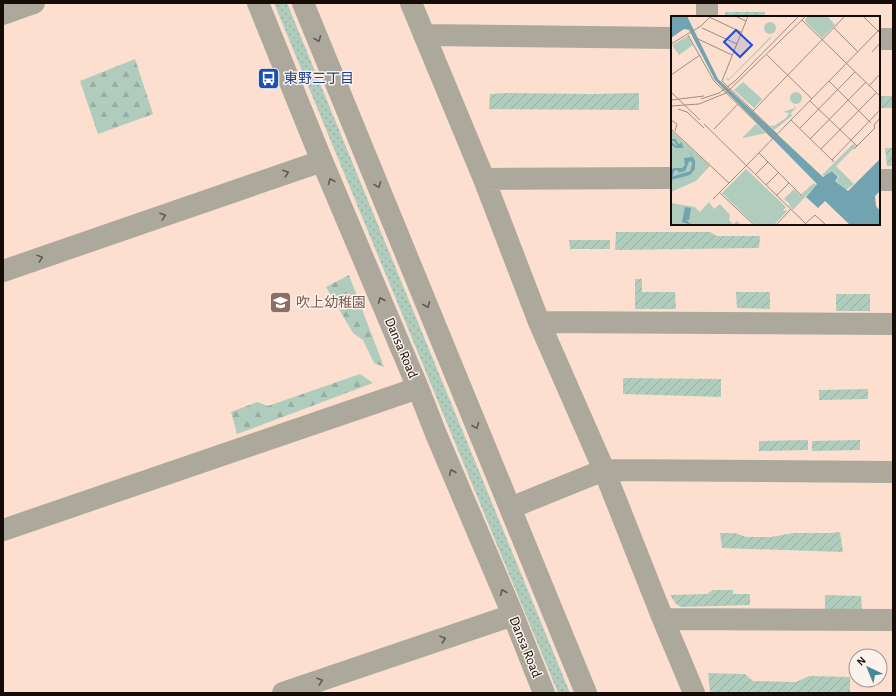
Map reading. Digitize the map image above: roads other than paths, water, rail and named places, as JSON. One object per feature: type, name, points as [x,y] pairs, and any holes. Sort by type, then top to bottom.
[{"type":"street","points":[[3,14],[34,3]]},
{"type":"street","name":"Dansa Road","points":[[258,3],[322,161],[513,615],[544,693]]},
{"type":"street","points":[[303,3],[586,693]]},
{"type":"street","points":[[411,3],[484,179],[539,322],[604,470],[694,693]]},
{"type":"street","points":[[707,3],[707,16]]},
{"type":"street","points":[[424,35],[671,38]]},
{"type":"street","points":[[880,39],[893,39]]},
{"type":"street","points":[[3,271],[322,161]]},
{"type":"street","points":[[484,179],[671,178]]},
{"type":"street","points":[[880,180],[893,180]]},
{"type":"street","points":[[539,322],[893,324]]},
{"type":"street","points":[[3,530],[418,388]]},
{"type":"street","points":[[510,508],[604,470],[893,472]]},
{"type":"street","points":[[283,693],[513,615]]},
{"type":"street","points":[[663,619],[893,620]]},
{"type":"place","name":"東野三丁目","points":[[269,79]]},
{"type":"place","name":"吹上幼稚園","points":[[280,303]]}]
